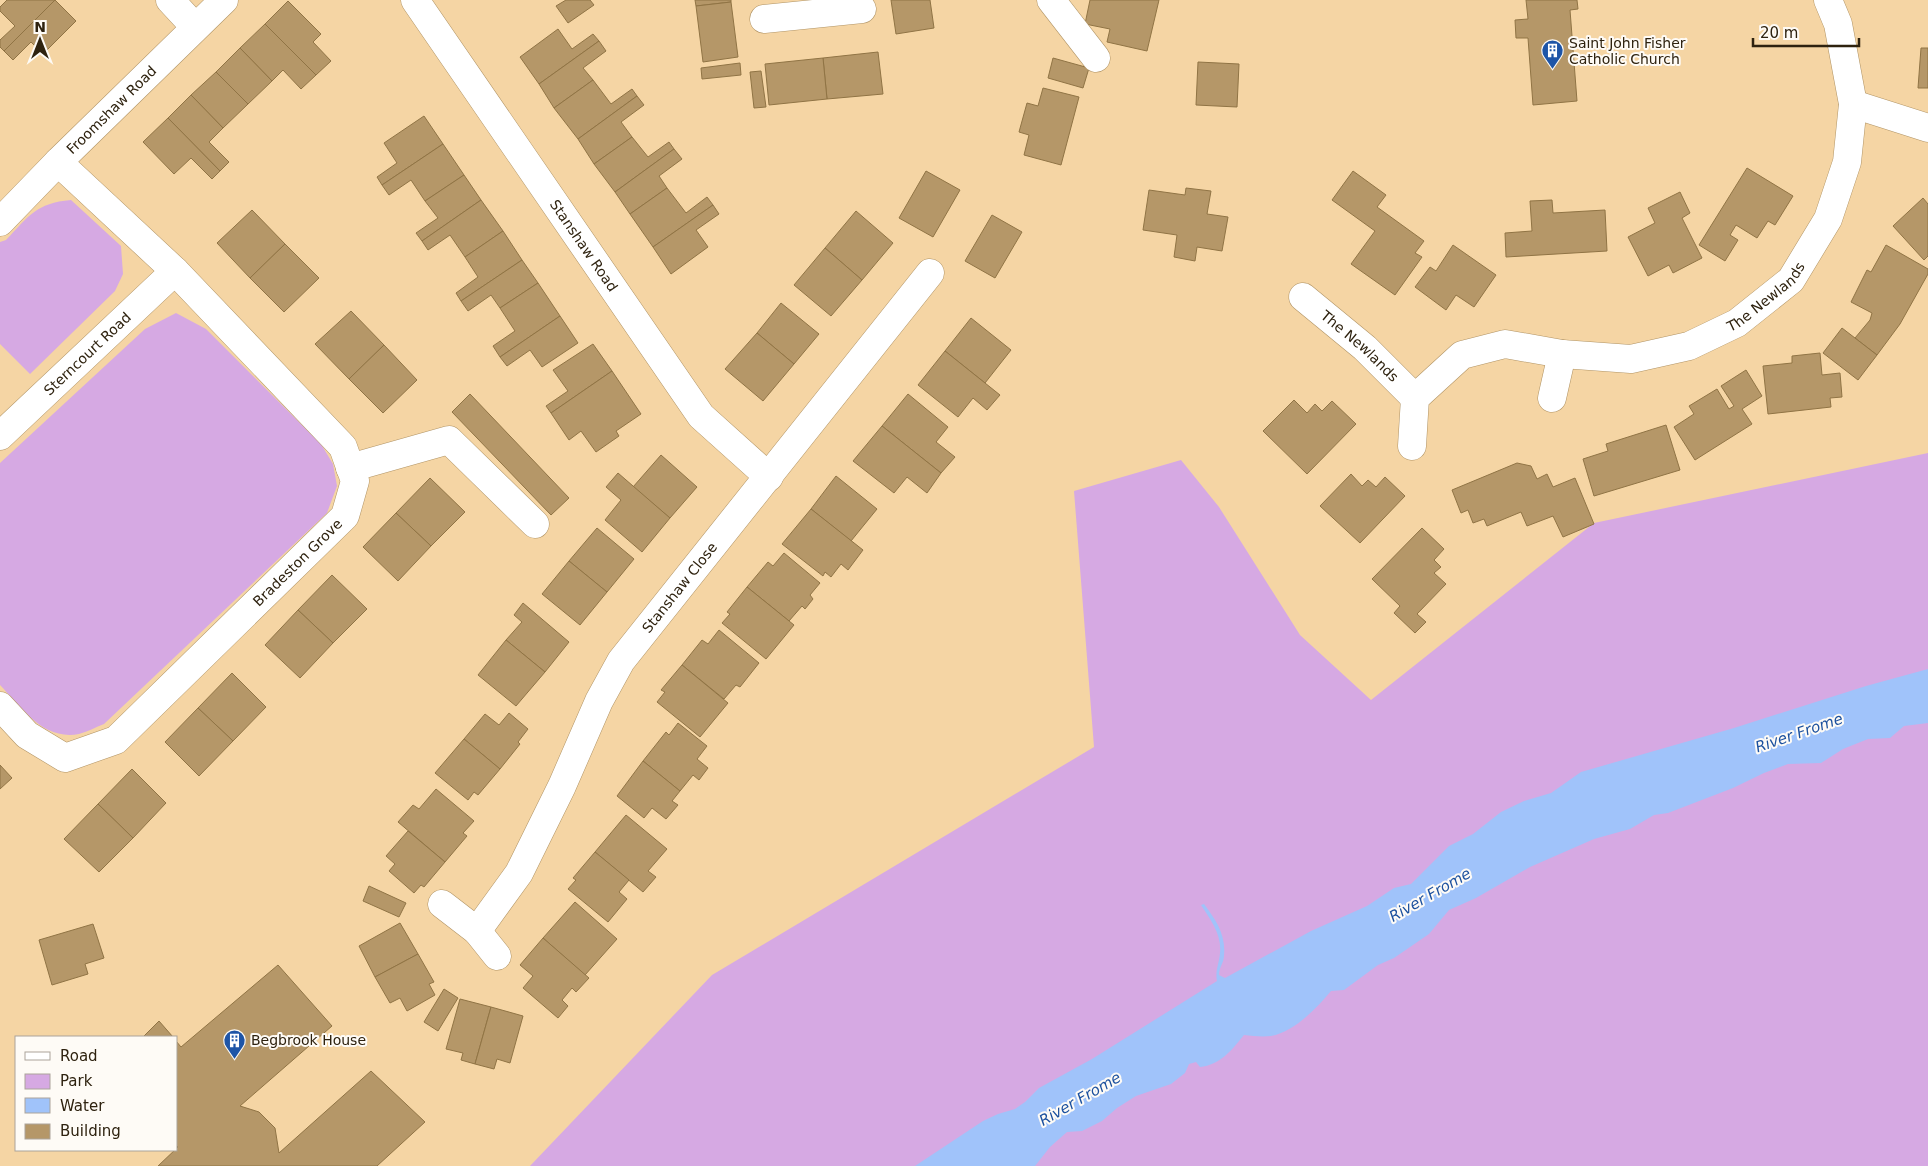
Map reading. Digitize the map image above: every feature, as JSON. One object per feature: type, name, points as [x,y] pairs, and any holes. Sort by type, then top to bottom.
[{"type":"street","points":[[170,0],[195,27]]},
{"type":"street","name":"Froomshaw Road","points":[[0,222],[58,162],[224,0]]},
{"type":"street","name":"Stanshaw Road","points":[[415,0],[701,416],[769,477]]},
{"type":"street","points":[[1051,0],[1096,58]]},
{"type":"street","name":"The Newlands","points":[[1303,297],[1365,348],[1415,398],[1462,355],[1505,344],[1562,354],[1631,359],[1689,346],[1737,323],[1791,280],[1828,219],[1847,162],[1852,104],[1838,24],[1828,0]]},
{"type":"street","points":[[764,19],[816,7],[862,9]]},
{"type":"street","points":[[1852,104],[1928,128]]},
{"type":"street","name":"Bradeston Grove","points":[[0,706],[27,735],[65,758],[116,740],[345,516],[355,482],[343,447],[175,271],[58,162]]},
{"type":"street","name":"Sterncourt Road","points":[[0,436],[175,271]]},
{"type":"street","name":"Stanshaw Close","points":[[476,931],[519,873],[562,786],[598,701],[620,661],[769,477],[930,272]]},
{"type":"street","points":[[1552,398],[1562,354]]},
{"type":"street","points":[[1412,446],[1415,398]]},
{"type":"street","points":[[350,468],[449,440],[535,524]]},
{"type":"street","points":[[442,904],[476,931],[498,956]]},
{"type":"green space","points":[[71,200],[121,246],[123,274],[115,291],[30,374],[0,344],[0,242],[6,240],[34,212],[49,204]]},
{"type":"green space","points":[[176,313],[206,329],[321,444],[333,464],[337,486],[327,513],[104,724],[79,734],[66,735],[54,732],[34,720],[0,685],[0,463],[145,329]]},
{"type":"green space","points":[[1928,453],[1928,1166],[530,1166],[712,975],[1094,747],[1074,491],[1181,460],[1219,507],[1300,635],[1371,700],[1594,523]]},
{"type":"water","name":"River Frome","points":[[1928,669],[1928,723],[1904,726],[1890,738],[1868,739],[1843,749],[1821,763],[1788,764],[1668,813],[1654,815],[1630,829],[1594,839],[1530,867],[1476,898],[1449,910],[1429,934],[1394,958],[1378,965],[1344,990],[1331,991],[1312,1012],[1288,1030],[1271,1036],[1244,1035],[1220,1060],[1200,1067],[1196,1062],[1189,1064],[1185,1073],[1171,1084],[1136,1096],[1117,1108],[1102,1121],[1082,1131],[1067,1132],[1050,1147],[1035,1166],[915,1166],[983,1121],[1015,1109],[1039,1088],[1092,1059],[1217,981],[1220,953],[1219,940],[1215,928],[1201,905],[1204,904],[1222,934],[1224,955],[1219,975],[1225,978],[1311,931],[1367,906],[1394,888],[1411,884],[1449,846],[1473,834],[1501,812],[1524,801],[1551,793],[1581,772]]},
{"type":"building","points":[[7,0],[55,0],[4,51],[0,47],[0,40],[15,26],[0,11],[0,7]]},
{"type":"building","points":[[55,0],[76,21],[43,54],[31,42],[13,60],[4,51]]},
{"type":"building","points":[[566,0],[590,0],[594,5],[568,23],[556,6]]},
{"type":"building","points":[[695,0],[731,0],[731,2],[696,6]]},
{"type":"building","points":[[891,0],[930,0],[934,28],[896,34]]},
{"type":"building","points":[[1090,0],[1159,0],[1147,51],[1107,42],[1110,29],[1085,24]]},
{"type":"building","name":"Saint John Fisher Catholic Church","points":[[1526,0],[1577,0],[1578,9],[1570,10],[1577,101],[1533,105],[1528,38],[1516,38],[1515,20],[1528,19]]},
{"type":"building","points":[[288,1],[321,34],[313,42],[331,61],[316,75],[265,24]]},
{"type":"building","points":[[731,2],[738,57],[703,62],[696,6]]},
{"type":"building","points":[[265,24],[316,75],[301,89],[283,70],[272,81],[240,48]]},
{"type":"building","points":[[558,29],[572,49],[593,34],[599,41],[539,84],[520,57]]},
{"type":"building","points":[[599,41],[606,51],[583,68],[593,80],[554,108],[539,84]]},
{"type":"building","points":[[240,48],[272,81],[248,104],[216,72]]},
{"type":"building","points":[[1921,48],[1928,48],[1928,88],[1918,88]]},
{"type":"building","points":[[878,52],[883,94],[827,99],[823,58]]},
{"type":"building","points":[[823,58],[827,99],[769,105],[765,64]]},
{"type":"building","points":[[1053,58],[1089,68],[1083,88],[1048,78]]},
{"type":"building","points":[[1198,62],[1239,64],[1237,107],[1196,105]]},
{"type":"building","points":[[740,63],[741,75],[702,79],[701,68]]},
{"type":"building","points":[[761,71],[766,107],[754,108],[750,72]]},
{"type":"building","points":[[216,72],[248,104],[223,128],[191,95]]},
{"type":"building","points":[[593,80],[611,104],[632,89],[637,96],[578,139],[554,108]]},
{"type":"building","points":[[1043,88],[1079,97],[1061,165],[1024,155],[1029,135],[1019,132],[1027,103],[1038,106]]},
{"type":"building","points":[[191,95],[223,128],[209,142],[229,162],[220,171],[168,118]]},
{"type":"building","points":[[637,96],[644,105],[621,122],[632,137],[594,164],[578,139]]},
{"type":"building","points":[[424,116],[443,144],[382,185],[377,177],[397,163],[384,143]]},
{"type":"building","points":[[168,118],[220,171],[212,179],[191,158],[174,174],[143,142]]},
{"type":"building","points":[[632,137],[648,157],[669,142],[674,149],[615,192],[594,164]]},
{"type":"building","points":[[443,144],[464,175],[425,201],[411,180],[389,195],[382,185]]},
{"type":"building","points":[[674,149],[682,159],[659,176],[667,188],[630,214],[615,192]]},
{"type":"building","points":[[1747,168],[1793,196],[1775,225],[1768,221],[1757,238],[1736,225],[1730,235],[1738,240],[1725,261],[1699,245]]},
{"type":"building","points":[[926,171],[960,190],[933,237],[899,218]]},
{"type":"building","points":[[1353,171],[1386,195],[1377,207],[1424,241],[1415,253],[1422,257],[1395,295],[1351,264],[1375,231],[1332,200]]},
{"type":"building","points":[[464,175],[481,200],[422,241],[416,233],[438,218],[425,201]]},
{"type":"building","points":[[667,188],[686,213],[707,197],[713,205],[653,247],[630,214]]},
{"type":"building","points":[[1186,188],[1211,191],[1207,214],[1228,217],[1222,251],[1197,247],[1195,261],[1174,257],[1177,235],[1143,230],[1149,190],[1185,195]]},
{"type":"building","points":[[1680,192],[1690,213],[1682,218],[1702,258],[1673,273],[1669,265],[1648,276],[1628,237],[1655,223],[1648,208]]},
{"type":"building","points":[[1923,198],[1928,204],[1928,256],[1924,260],[1893,226]]},
{"type":"building","points":[[481,200],[503,231],[465,257],[450,235],[428,250],[422,241]]},
{"type":"building","points":[[1552,200],[1553,213],[1605,210],[1607,251],[1506,257],[1505,233],[1532,231],[1530,201]]},
{"type":"building","points":[[713,205],[719,214],[696,230],[708,247],[671,274],[653,247]]},
{"type":"building","points":[[252,210],[285,244],[250,278],[217,243]]},
{"type":"building","points":[[856,211],[893,243],[862,280],[825,248]]},
{"type":"building","points":[[992,215],[1022,232],[995,278],[965,261]]},
{"type":"building","points":[[503,231],[522,260],[461,301],[456,293],[478,277],[465,257]]},
{"type":"building","points":[[285,244],[319,278],[284,312],[250,278]]},
{"type":"building","points":[[1453,245],[1496,275],[1474,307],[1456,295],[1446,310],[1415,287],[1430,267],[1436,271]]},
{"type":"building","points":[[1886,245],[1928,269],[1928,274],[1900,324],[1877,355],[1855,338],[1870,320],[1872,313],[1851,302],[1867,270],[1871,272]]},
{"type":"building","points":[[825,248],[862,280],[831,316],[794,285]]},
{"type":"building","points":[[522,260],[538,283],[500,308],[491,295],[468,311],[461,301]]},
{"type":"building","points":[[538,283],[560,316],[500,357],[493,346],[515,331],[500,308]]},
{"type":"building","points":[[781,303],[819,334],[794,364],[757,333]]},
{"type":"building","points":[[351,311],[384,345],[349,379],[315,344]]},
{"type":"building","points":[[560,316],[578,343],[542,367],[530,350],[507,366],[500,357]]},
{"type":"building","points":[[971,318],[1011,350],[985,383],[945,351]]},
{"type":"building","points":[[1842,328],[1877,355],[1858,380],[1823,353]]},
{"type":"building","points":[[757,333],[794,364],[763,401],[725,369]]},
{"type":"building","points":[[593,344],[612,371],[551,413],[546,406],[568,391],[553,370]]},
{"type":"building","points":[[384,345],[417,380],[383,413],[349,379]]},
{"type":"building","points":[[945,351],[1000,395],[987,410],[973,398],[958,417],[918,385]]},
{"type":"building","points":[[1820,353],[1822,375],[1840,373],[1842,397],[1830,398],[1831,407],[1768,414],[1763,366],[1792,363],[1792,356]]},
{"type":"building","points":[[1746,370],[1762,396],[1742,409],[1752,424],[1695,460],[1674,427],[1694,414],[1689,406],[1717,389],[1729,409],[1734,406],[1721,386]]},
{"type":"building","points":[[612,371],[641,414],[616,431],[619,436],[596,452],[581,431],[569,440],[551,413]]},
{"type":"building","points":[[470,394],[569,498],[551,515],[452,412]]},
{"type":"building","points":[[908,394],[948,427],[936,442],[955,457],[941,473],[882,426]]},
{"type":"building","points":[[1294,400],[1307,413],[1315,404],[1322,411],[1332,401],[1356,424],[1307,474],[1263,431]]},
{"type":"building","points":[[1666,425],[1680,470],[1594,496],[1583,459],[1608,451],[1606,444]]},
{"type":"building","points":[[882,426],[941,473],[927,493],[907,477],[894,493],[853,461]]},
{"type":"building","points":[[661,455],[697,487],[670,518],[633,487]]},
{"type":"building","points":[[1517,463],[1531,466],[1537,479],[1547,474],[1553,487],[1575,478],[1594,524],[1563,537],[1553,516],[1527,526],[1521,512],[1487,526],[1484,519],[1473,523],[1468,510],[1461,513],[1452,490]]},
{"type":"building","points":[[618,473],[670,518],[642,552],[605,520],[621,500],[606,487]]},
{"type":"building","points":[[1351,474],[1362,486],[1368,480],[1376,487],[1385,477],[1405,496],[1360,543],[1320,506]]},
{"type":"building","points":[[836,476],[877,509],[851,541],[811,509]]},
{"type":"building","points":[[430,478],[465,512],[431,546],[396,513]]},
{"type":"building","points":[[811,509],[863,550],[848,570],[841,564],[831,577],[825,572],[823,576],[782,544]]},
{"type":"building","points":[[396,513],[431,546],[398,581],[363,547]]},
{"type":"building","points":[[597,528],[634,559],[607,592],[569,561]]},
{"type":"building","points":[[1422,528],[1444,549],[1434,560],[1441,567],[1434,573],[1446,584],[1417,614],[1426,622],[1415,633],[1394,613],[1400,606],[1372,579]]},
{"type":"building","points":[[784,553],[820,583],[810,595],[813,599],[805,609],[802,606],[789,621],[747,587],[768,562],[773,566]]},
{"type":"building","points":[[569,561],[607,592],[580,625],[542,594]]},
{"type":"building","points":[[332,575],[367,609],[333,643],[298,610]]},
{"type":"building","points":[[747,587],[794,625],[766,659],[722,623],[730,614],[727,612]]},
{"type":"building","points":[[523,603],[569,642],[545,672],[506,640],[522,622],[514,615]]},
{"type":"building","points":[[298,610],[333,643],[300,678],[265,645]]},
{"type":"building","points":[[719,630],[759,663],[740,687],[736,685],[724,699],[682,665],[702,640],[708,644]]},
{"type":"building","points":[[506,640],[545,672],[516,706],[478,675]]},
{"type":"building","points":[[682,665],[728,703],[700,737],[657,702],[665,692],[661,690]]},
{"type":"building","points":[[232,673],[266,707],[233,741],[198,708]]},
{"type":"building","points":[[198,708],[233,741],[199,776],[165,742]]},
{"type":"building","points":[[509,713],[528,729],[518,742],[520,744],[500,769],[464,739],[485,714],[499,725]]},
{"type":"building","points":[[678,723],[707,746],[697,759],[708,768],[699,780],[693,775],[680,791],[643,761],[666,732],[669,735]]},
{"type":"building","points":[[464,739],[500,769],[478,795],[474,792],[468,800],[435,773]]},
{"type":"building","points":[[643,761],[680,791],[672,801],[678,805],[666,819],[652,808],[644,818],[617,796]]},
{"type":"building","points":[[0,765],[12,778],[0,789]]},
{"type":"building","points":[[132,769],[166,803],[133,838],[98,804]]},
{"type":"building","points":[[436,789],[474,821],[463,833],[467,836],[445,862],[398,822],[413,805],[419,809]]},
{"type":"building","points":[[98,804],[133,838],[99,872],[64,839]]},
{"type":"building","points":[[626,815],[667,849],[648,871],[656,877],[643,892],[595,852]]},
{"type":"building","points":[[408,831],[445,862],[424,887],[421,885],[414,893],[389,871],[395,864],[386,856]]},
{"type":"building","points":[[595,852],[629,880],[619,892],[627,899],[608,922],[568,889],[576,880],[573,878]]},
{"type":"building","points":[[369,886],[406,903],[399,917],[363,901]]},
{"type":"building","points":[[575,902],[617,939],[585,975],[543,938]]},
{"type":"building","points":[[400,923],[418,954],[375,977],[359,946]]},
{"type":"building","points":[[93,924],[104,958],[85,964],[88,974],[52,985],[39,940]]},
{"type":"building","points":[[543,938],[589,978],[576,992],[572,988],[562,1000],[568,1006],[558,1018],[523,988],[533,976],[520,965]]},
{"type":"building","points":[[418,954],[434,982],[429,984],[435,995],[407,1011],[400,998],[390,1003],[375,977]]},
{"type":"building","name":"Begbrook House","points":[[278,965],[332,1026],[240,1106],[259,1112],[275,1128],[279,1153],[371,1071],[425,1122],[377,1166],[158,1166],[174,1151],[178,1151],[178,1043],[181,1047]]},
{"type":"building","points":[[444,989],[458,998],[438,1031],[424,1022]]},
{"type":"building","points":[[460,999],[491,1007],[475,1064],[461,1060],[463,1053],[446,1049]]},
{"type":"building","points":[[491,1007],[523,1016],[510,1063],[497,1059],[494,1069],[475,1064]]},
{"type":"building","points":[[159,1021],[172,1036],[144,1036]]},
{"type":"place","name":"Saint John Fisher Catholic Church","points":[[1553,70]]},
{"type":"place","name":"Begbrook House","points":[[235,1059]]}]
